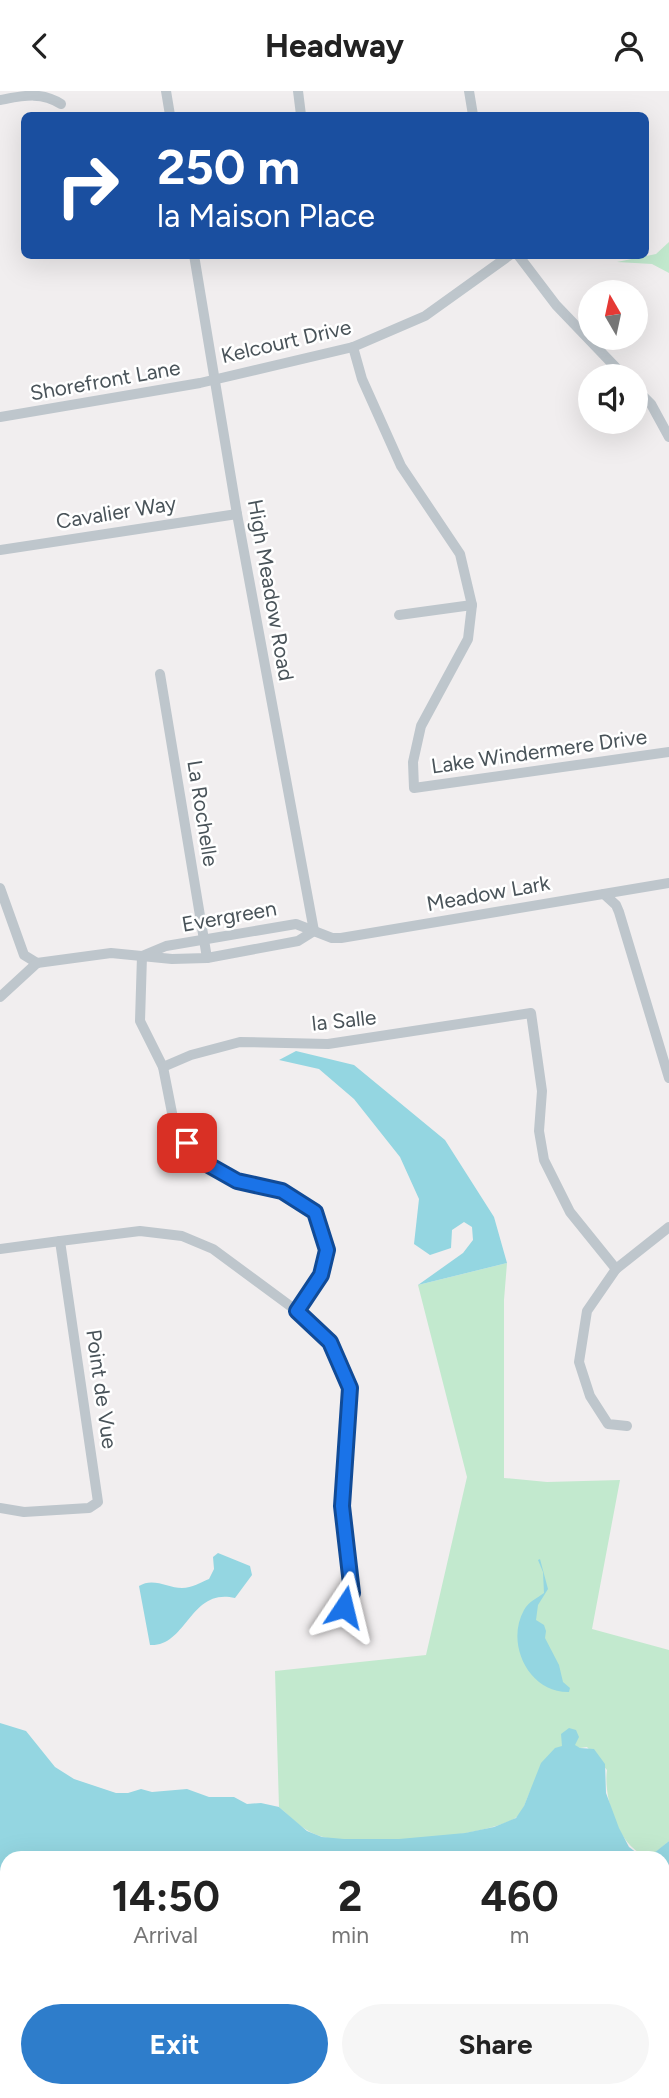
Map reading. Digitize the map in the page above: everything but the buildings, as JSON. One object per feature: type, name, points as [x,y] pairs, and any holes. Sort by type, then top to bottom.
[{"type":"street","points":[[166,91],[170,112]]},
{"type":"street","points":[[298,91],[301,112]]},
{"type":"street","points":[[469,91],[472,112]]},
{"type":"street","points":[[0,100],[33,95],[51,98],[61,104]]},
{"type":"street","name":"High Meadow Road","points":[[195,259],[237,514],[314,931]]},
{"type":"street","name":"Kelcourt Drive","points":[[215,377],[353,347],[425,316],[504,259]]},
{"type":"street","points":[[521,259],[556,305],[613,364]]},
{"type":"street","points":[[353,347],[362,379],[401,466],[460,554],[472,605],[399,615]]},
{"type":"street","name":"Shorefront Lane","points":[[0,417],[189,385],[215,377]]},
{"type":"street","points":[[648,401],[669,437]]},
{"type":"street","name":"Cavalier Way","points":[[0,550],[237,514]]},
{"type":"street","name":"Lake Windermere Drive","points":[[472,605],[468,639],[421,726],[413,762],[414,787],[669,752]]},
{"type":"street","name":"La Rochelle","points":[[160,674],[207,958]]},
{"type":"street","name":"Meadow Lark","points":[[314,931],[332,938],[341,938],[669,883]]},
{"type":"street","points":[[0,888],[24,955],[37,963],[0,997]]},
{"type":"street","points":[[604,894],[620,912],[669,1078]]},
{"type":"street","name":"Evergreen","points":[[142,956],[166,946],[296,924],[314,931]]},
{"type":"street","name":"Evergreen","points":[[37,963],[111,953],[172,960],[207,958],[298,941],[314,931]]},
{"type":"street","points":[[142,956],[140,1021],[163,1067],[174,1123],[198,1159],[237,1181],[282,1191],[315,1212],[327,1250],[321,1275],[297,1311]]},
{"type":"street","name":"la Salle","points":[[163,1067],[191,1055],[240,1042],[328,1044],[530,1013],[542,1091],[539,1131],[544,1160],[570,1212],[616,1269]]},
{"type":"street","points":[[627,1426],[608,1424],[590,1396],[579,1362],[587,1311],[616,1269],[669,1227]]},
{"type":"street","points":[[0,1249],[140,1231],[182,1236],[213,1249],[297,1311],[330,1342],[350,1388],[342,1506],[352,1593],[344,1607]]},
{"type":"street","name":"Point de Vue","points":[[0,1509],[24,1512],[63,1510],[89,1508],[98,1502],[60,1241]]},
{"type":"green space","points":[[669,242],[669,273],[652,264],[617,262],[649,259],[649,255],[656,254]]},
{"type":"green space","points":[[507,1263],[504,1300],[504,1478],[547,1482],[620,1480],[592,1629],[669,1650],[669,1841],[657,1851],[637,1851],[630,1845],[615,1821],[611,1808],[606,1781],[607,1770],[587,1747],[580,1748],[564,1743],[530,1792],[522,1810],[514,1819],[497,1826],[420,1839],[341,1840],[310,1832],[279,1807],[275,1671],[426,1655],[467,1477],[418,1285]]},
{"type":"water","points":[[296,1051],[354,1065],[445,1140],[494,1217],[507,1263],[418,1285],[463,1253],[473,1240],[472,1227],[464,1222],[452,1230],[451,1248],[430,1255],[414,1244],[419,1199],[400,1157],[354,1099],[319,1069],[279,1060]]},
{"type":"water","points":[[218,1553],[250,1566],[252,1575],[235,1598],[220,1597],[208,1601],[173,1637],[150,1645],[139,1586],[150,1583],[177,1588],[196,1585],[209,1579],[214,1569],[213,1557]]},
{"type":"water","points":[[540,1559],[548,1589],[538,1605],[536,1620],[544,1625],[545,1638],[559,1665],[563,1682],[570,1688],[569,1692],[542,1684],[524,1664],[519,1651],[517,1637],[524,1610],[530,1602],[544,1593],[543,1572],[538,1560]]},
{"type":"water","points":[[0,1723],[26,1731],[55,1767],[74,1779],[116,1793],[141,1789],[152,1792],[187,1789],[209,1797],[234,1797],[247,1804],[261,1803],[279,1807],[307,1831],[322,1837],[344,1839],[399,1839],[465,1833],[494,1827],[516,1818],[524,1806],[541,1763],[555,1748],[562,1746],[561,1734],[569,1728],[576,1730],[579,1737],[575,1745],[594,1749],[605,1764],[606,1793],[629,1847],[634,1851],[0,1851]]},
{"type":"water","points":[[669,1841],[669,1851],[656,1851]]},
{"type":"route","points":[[187,1143],[198,1159],[237,1181],[282,1191],[315,1212],[327,1250],[321,1275],[297,1311],[330,1342],[350,1388],[342,1506],[352,1593],[344,1607]]}]
